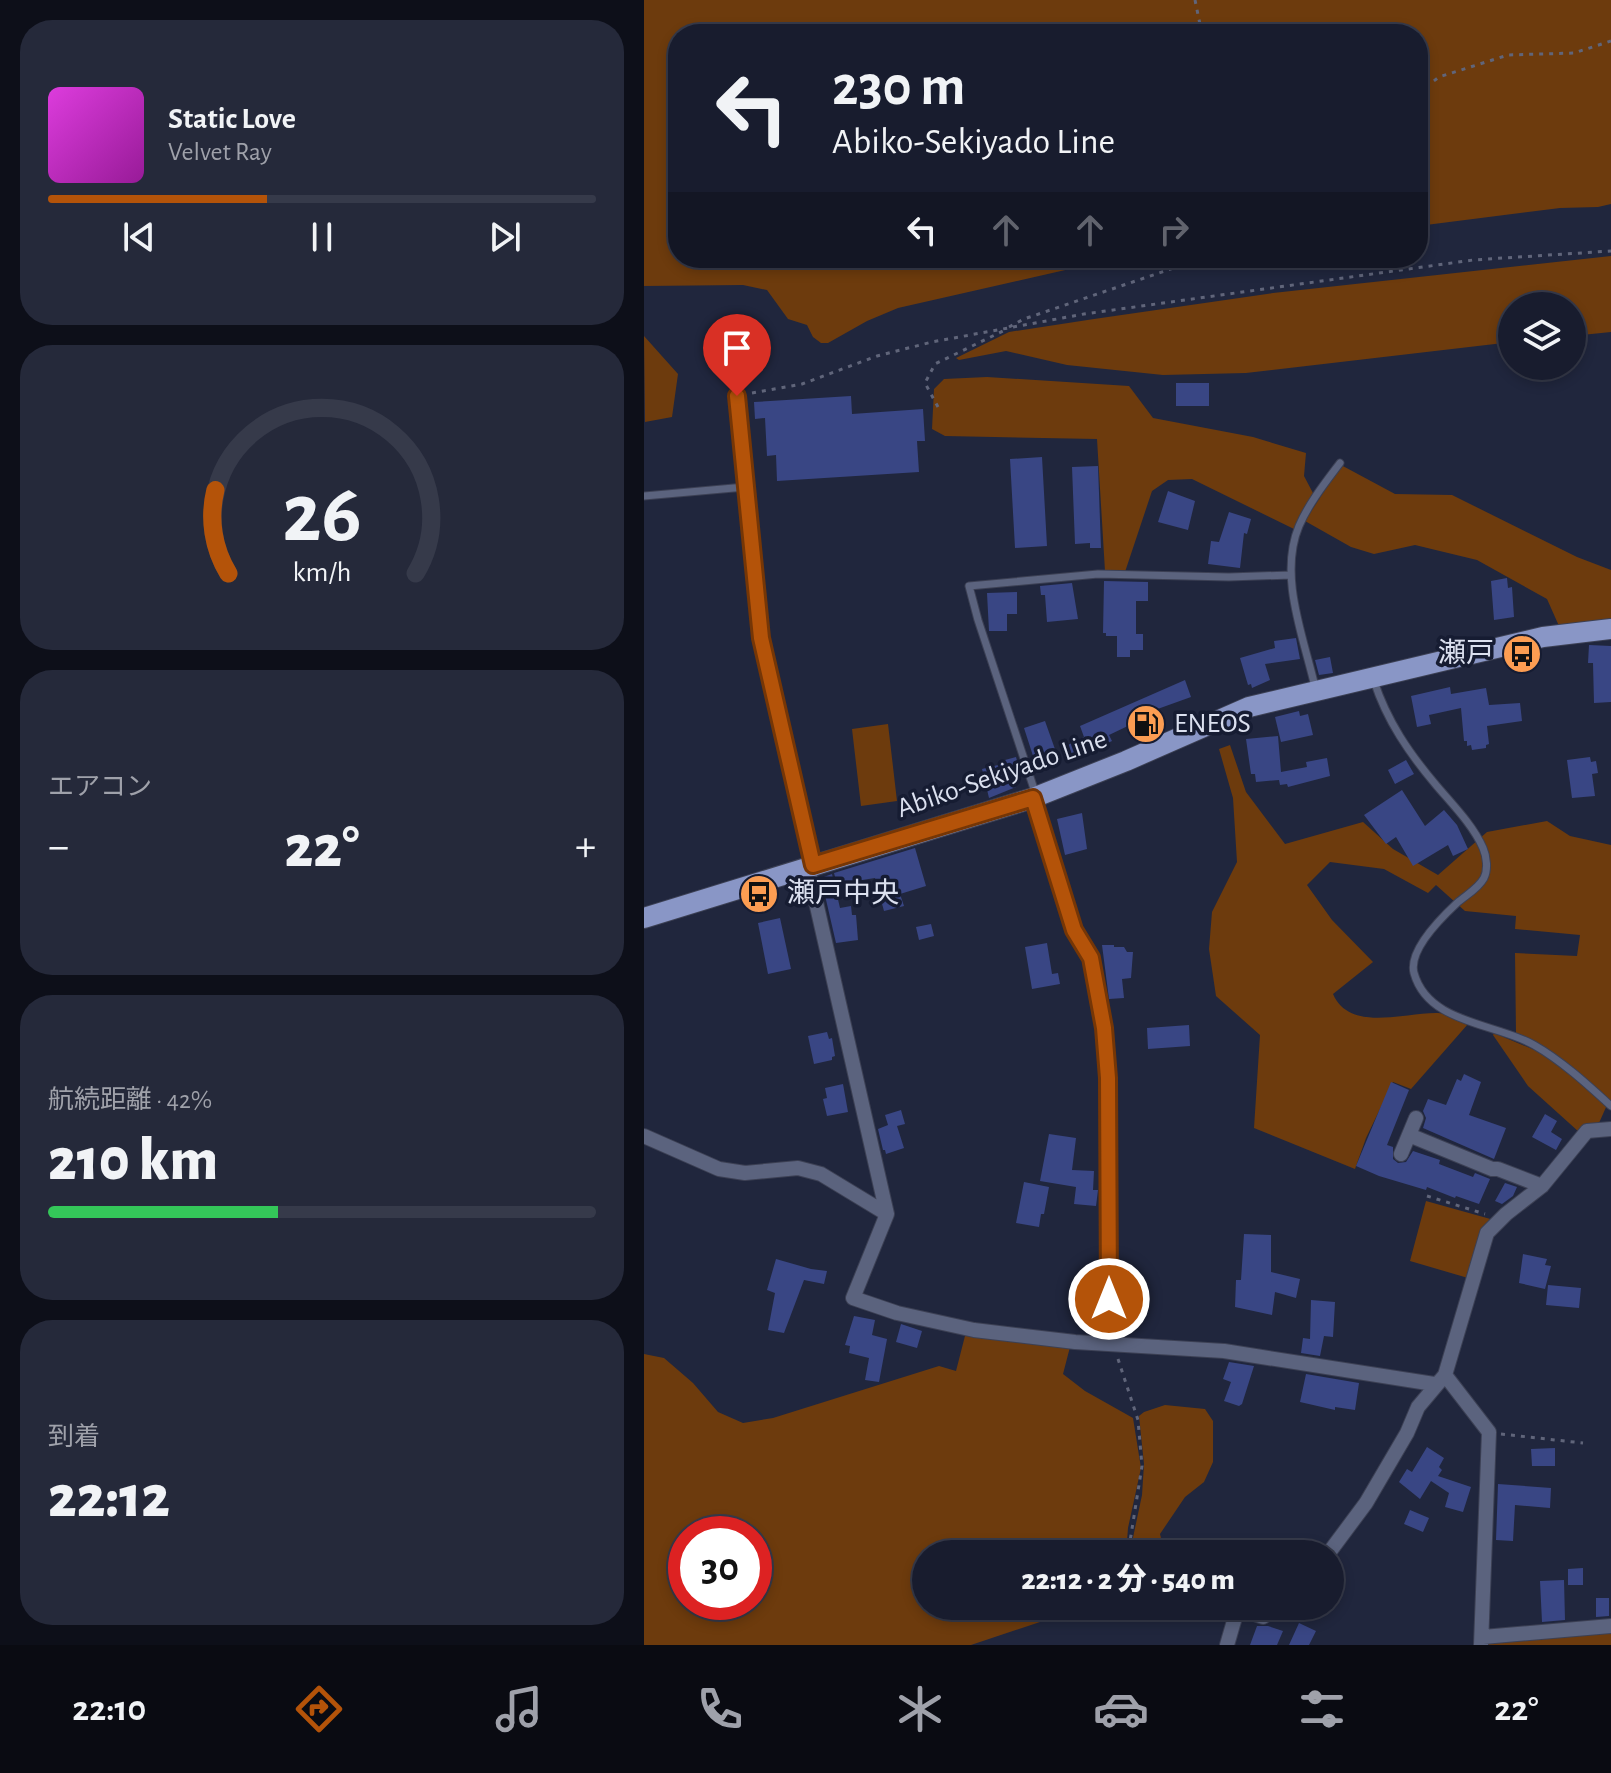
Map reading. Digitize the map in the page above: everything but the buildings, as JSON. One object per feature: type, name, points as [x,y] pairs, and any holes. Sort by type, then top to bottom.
[{"type":"main road","name":"Abiko-Sekiyado Line","points":[[644,918],[1034,797],[1249,707],[1543,637],[1611,629]]},
{"type":"street","points":[[737,396],[761,638],[887,1214],[853,1298],[897,1313],[953,1326],[1075,1342],[1224,1351],[1439,1379],[1489,1432],[1482,1641],[1611,1626]]},
{"type":"street","points":[[1034,797],[1074,930],[1091,958],[1104,1028],[1108,1078],[1109,1331],[1114,1343]]},
{"type":"street","points":[[1401,1154],[1416,1118]]},
{"type":"street","points":[[1338,1540],[1366,1503],[1407,1433],[1418,1407],[1439,1379],[1487,1233],[1542,1186],[1587,1131],[1611,1129]]},
{"type":"street","points":[[1409,1135],[1542,1186]]},
{"type":"street","points":[[644,1136],[719,1169],[745,1173],[798,1168],[821,1174],[887,1214]]},
{"type":"street","points":[[1227,1645],[1236,1620]]},
{"type":"lane","points":[[1315,689],[1291,575],[1292,550],[1298,527],[1340,463]]},
{"type":"lane","points":[[644,496],[747,487]]},
{"type":"lane","points":[[1034,797],[969,586],[1098,574],[1291,575]]},
{"type":"lane","points":[[1373,677],[1398,736],[1476,837],[1484,849],[1487,867],[1484,879],[1420,944],[1413,961],[1414,972],[1423,991],[1433,1003],[1452,1014],[1532,1044],[1611,1106]]},
{"type":"path","points":[[1195,0],[1200,24]]},
{"type":"path","points":[[1428,85],[1439,77],[1508,55],[1574,53],[1611,41]]},
{"type":"path","points":[[1428,266],[1611,251]]},
{"type":"path","points":[[938,407],[925,383],[935,364],[990,339],[1024,319],[1174,268]]},
{"type":"path","points":[[737,396],[802,384],[877,356],[932,342],[1084,314],[1415,268]]},
{"type":"path","points":[[1427,1196],[1501,1219]]},
{"type":"path","points":[[1114,1343],[1138,1420],[1142,1466],[1130,1540]]},
{"type":"path","points":[[1489,1432],[1583,1443]]},
{"type":"shaded area","points":[[644,0],[1611,0],[1611,204],[1428,225],[1428,24],[668,24],[668,268],[1074,268],[898,308],[828,343],[821,343],[813,337],[807,325],[788,319],[767,290],[743,285],[644,286]]},
{"type":"shaded area","points":[[1611,256],[1611,332],[1586,335],[1586,292],[1498,292],[1498,344],[1246,373],[1163,375],[1067,365],[1006,351],[956,358],[1009,332],[1273,293]]},
{"type":"shaded area","points":[[644,336],[678,374],[672,417],[645,422]]},
{"type":"shaded area","points":[[987,377],[1129,386],[1153,418],[1253,437],[1306,453],[1304,476],[1314,495],[1294,529],[1192,479],[1168,480],[1152,491],[1125,572],[1105,571],[1097,439],[945,436],[932,429],[934,389],[944,379]]},
{"type":"shaded area","points":[[1341,465],[1395,494],[1452,495],[1577,557],[1611,570],[1611,621],[1559,626],[1547,599],[1477,560],[1415,545],[1374,554],[1351,547],[1305,521]]},
{"type":"shaded area","points":[[888,724],[897,801],[861,806],[852,729]]},
{"type":"shaded area","points":[[1230,745],[1246,792],[1285,844],[1363,822],[1393,849],[1438,875],[1487,832],[1547,821],[1570,836],[1611,845],[1611,1102],[1516,1034],[1515,953],[1577,956],[1580,935],[1515,929],[1516,916],[1465,911],[1436,885],[1428,893],[1384,869],[1330,862],[1307,885],[1332,920],[1373,962],[1333,994],[1341,1006],[1365,1017],[1438,1013],[1468,1024],[1411,1089],[1393,1082],[1355,1169],[1254,1128],[1260,1035],[1216,996],[1209,949],[1212,912],[1237,862],[1233,798],[1219,749]]},
{"type":"shaded area","points":[[1494,1033],[1544,1054],[1607,1105],[1599,1123],[1579,1132],[1528,1086]]},
{"type":"shaded area","points":[[1426,1201],[1494,1220],[1468,1278],[1410,1261]]},
{"type":"shaded area","points":[[966,1332],[1070,1347],[1063,1374],[1085,1391],[1133,1418],[1141,1468],[1127,1540],[912,1540],[912,1620],[1046,1620],[971,1645],[644,1645],[644,1354],[664,1358],[693,1383],[718,1412],[743,1423],[773,1418],[939,1366],[956,1371]]},
{"type":"shaded area","points":[[1165,1405],[1205,1409],[1213,1421],[1213,1462],[1204,1482],[1185,1497],[1160,1534],[1162,1540],[1132,1540],[1142,1495],[1144,1464],[1139,1416]]},
{"type":"shaded area","points":[[1611,1629],[1611,1645],[1483,1645],[1484,1640]]},
{"type":"place","name":"瀬戸","points":[[1522,654]]},
{"type":"place","name":"ENEOS","points":[[1146,724]]},
{"type":"place","name":"瀬戸中央","points":[[759,894]]},
{"type":"route","points":[[737,396],[761,638],[813,865],[1033,798],[1074,930],[1091,958],[1104,1028],[1108,1078],[1109,1299]]}]
